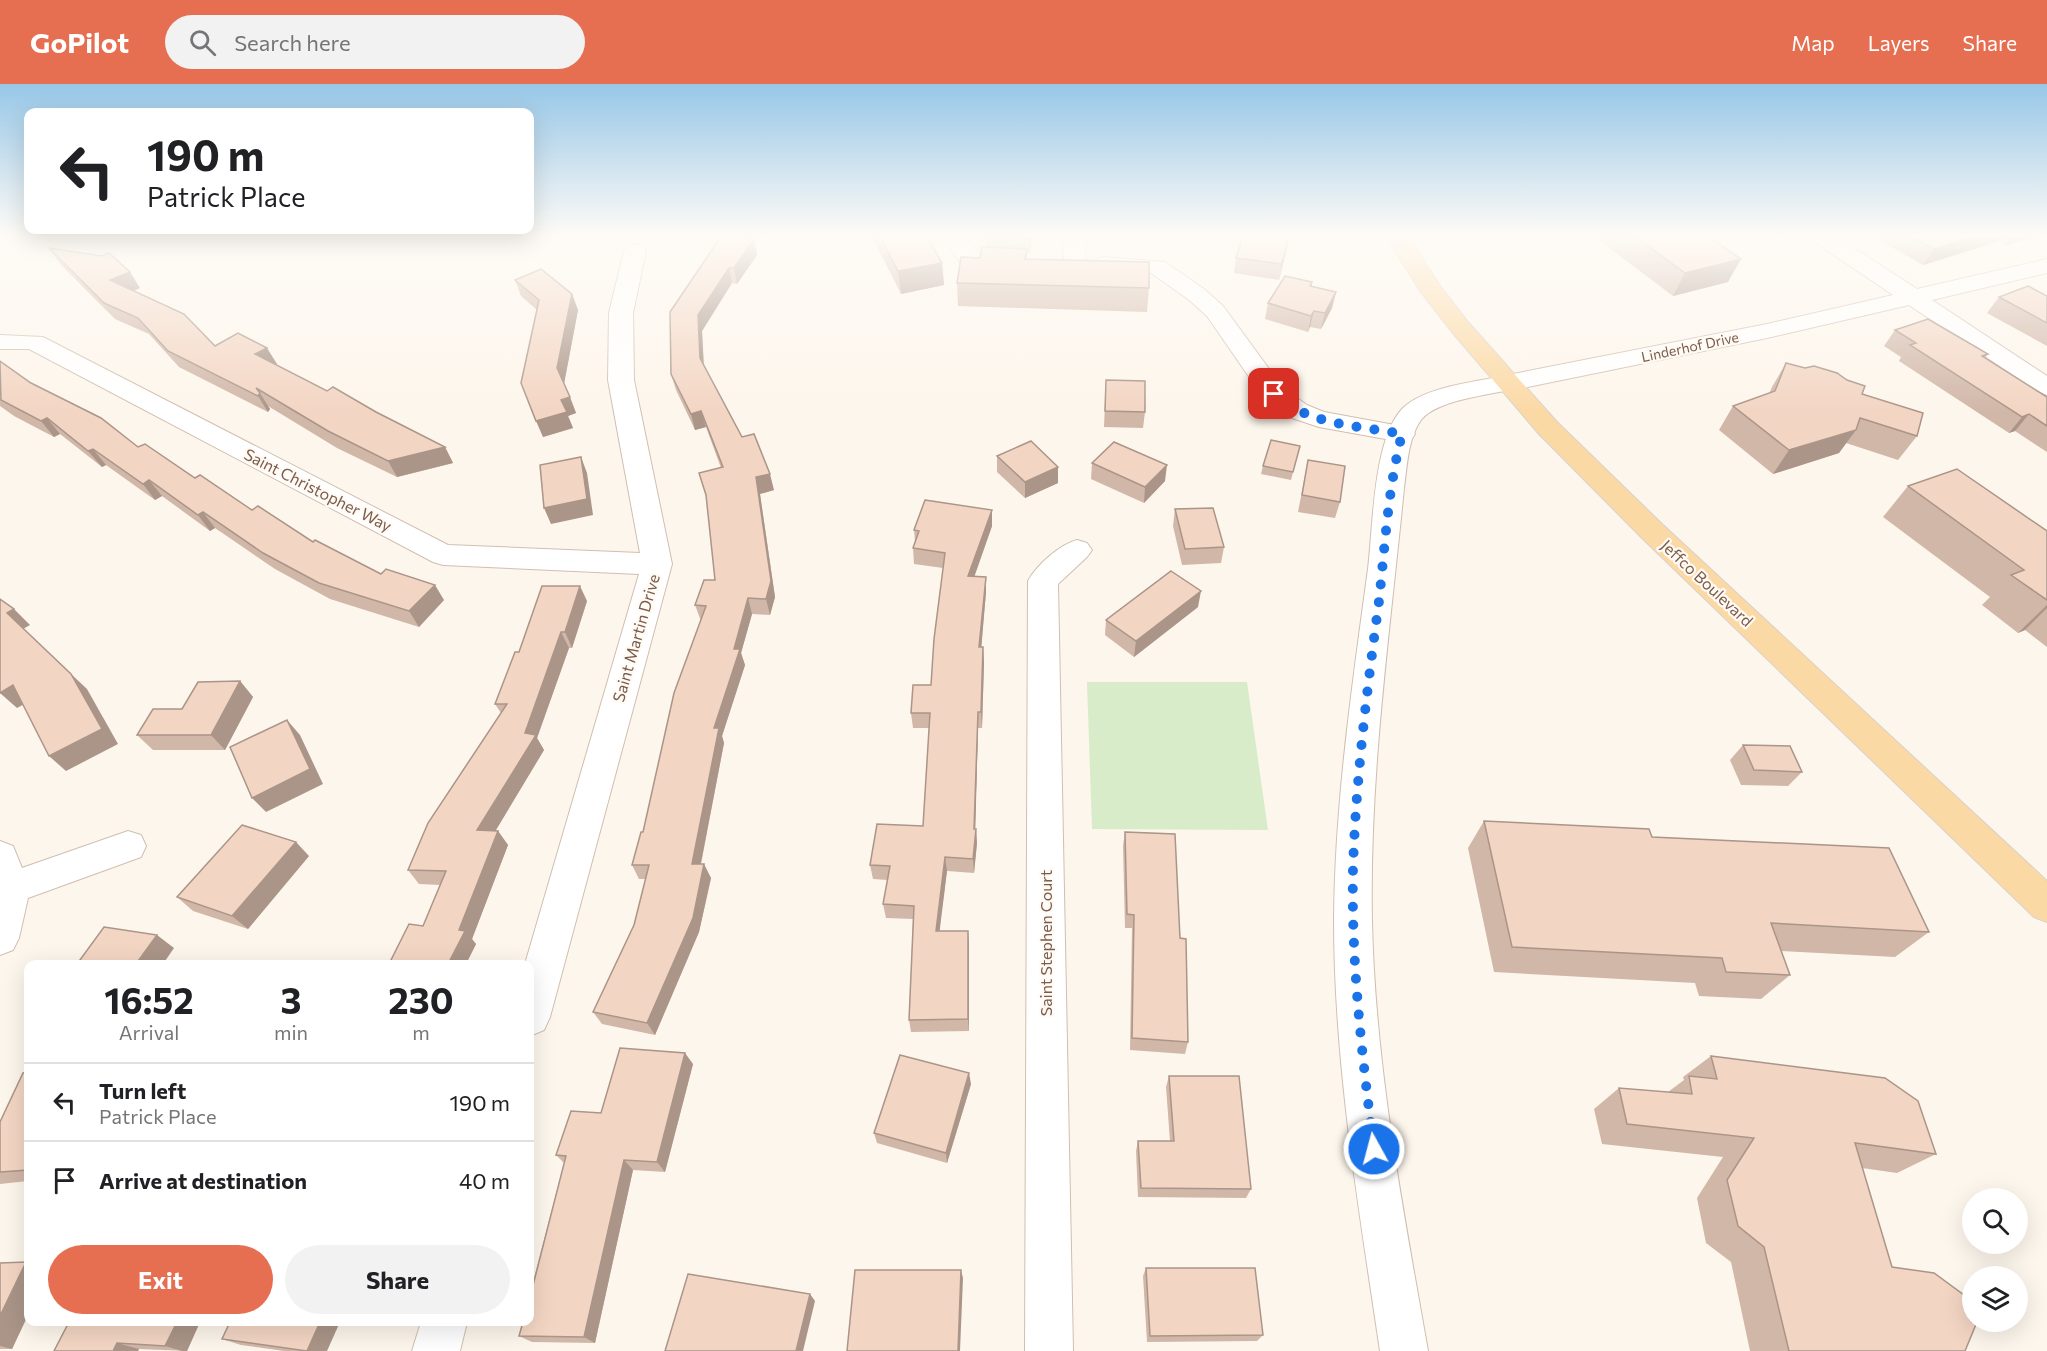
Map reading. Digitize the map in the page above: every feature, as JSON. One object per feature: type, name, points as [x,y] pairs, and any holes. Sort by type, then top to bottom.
[{"type":"main road","name":"Jeffco Boulevard","points":[[1434,294],[1548,428],[1646,525],[2047,905]]},
{"type":"street","name":"Saint Martin Drive","points":[[534,1003],[657,564],[621,380],[621,313],[625,294]]},
{"type":"street","points":[[1193,294],[1215,312],[1274,394],[1283,402],[1319,419],[1402,434],[1393,479],[1362,736],[1355,822],[1353,920],[1361,1052],[1382,1215],[1404,1351]]},
{"type":"street","points":[[1910,294],[2047,387]]},
{"type":"street","name":"Linderhof Drive","points":[[1402,434],[1410,416],[1423,406],[1441,399],[1508,383],[1756,333],[1926,294]]},
{"type":"street","name":"Saint Christopher Way","points":[[0,342],[34,342],[443,555],[657,564]]},
{"type":"street","name":"Saint Stephen Court","points":[[1049,1351],[1043,581],[1077,550]]},
{"type":"street","points":[[0,938],[6,873],[128,846]]},
{"type":"street","points":[[436,1351],[443,1326]]},
{"type":"green space","points":[[1087,682],[1247,682],[1268,830],[1092,829]]},
{"type":"building","points":[[95,294],[141,294],[184,314],[215,346],[238,333],[267,348],[255,354],[327,391],[333,387],[445,447],[388,461],[328,431],[256,388],[260,393],[258,396],[168,351],[138,318],[104,303]]},
{"type":"building","points":[[532,294],[572,294],[557,368],[570,397],[561,400],[567,412],[536,421],[521,383],[539,300]]},
{"type":"building","points":[[682,294],[712,294],[698,315],[700,358],[742,437],[754,434],[770,474],[756,477],[771,581],[766,599],[748,598],[734,649],[740,649],[714,728],[719,728],[692,864],[704,864],[693,918],[647,1023],[593,1012],[634,925],[649,865],[632,865],[641,832],[643,832],[674,693],[706,606],[695,605],[704,580],[715,580],[706,495],[699,473],[723,467],[701,411],[691,414],[671,374],[670,312]]},
{"type":"building","points":[[1274,294],[1335,294],[1325,313],[1314,311],[1311,316],[1268,303]]},
{"type":"building","points":[[2007,294],[2047,296],[2047,323],[1999,297]]},
{"type":"building","points":[[1928,319],[1988,354],[1982,356],[2047,397],[2047,426],[2029,414],[2022,417],[1910,345],[1916,343],[1895,330]]},
{"type":"building","points":[[0,361],[31,383],[101,418],[138,447],[145,444],[195,478],[200,475],[252,510],[258,506],[313,542],[315,540],[381,574],[386,569],[435,585],[409,611],[319,583],[263,553],[203,512],[198,515],[149,480],[143,484],[93,449],[88,451],[47,418],[41,421],[1,400]]},
{"type":"building","points":[[1786,363],[1805,368],[1814,366],[1837,373],[1847,380],[1865,386],[1862,394],[1923,413],[1917,436],[1860,418],[1856,430],[1789,450],[1733,406],[1775,391]]},
{"type":"building","points":[[1106,380],[1145,381],[1145,412],[1105,411]]},
{"type":"building","points":[[1271,440],[1300,446],[1293,472],[1263,466]]},
{"type":"building","points":[[1031,441],[1058,467],[1025,482],[997,456]]},
{"type":"building","points":[[1114,442],[1167,465],[1145,487],[1092,463]]},
{"type":"building","points":[[581,457],[587,499],[544,508],[540,465]]},
{"type":"building","points":[[1308,460],[1345,466],[1340,502],[1302,495]]},
{"type":"building","points":[[1957,469],[2047,531],[2047,600],[2011,575],[2024,570],[1908,486]]},
{"type":"building","points":[[925,500],[992,510],[968,576],[986,577],[979,647],[983,647],[981,712],[978,712],[974,829],[976,829],[973,859],[945,857],[936,931],[968,931],[968,1019],[909,1020],[914,906],[883,904],[890,866],[870,865],[877,824],[923,826],[930,713],[911,713],[913,685],[931,685],[934,639],[945,553],[913,548],[919,531],[914,530]]},
{"type":"building","points":[[1213,508],[1224,547],[1185,549],[1175,509]]},
{"type":"building","points":[[1171,571],[1201,591],[1136,641],[1106,620]]},
{"type":"building","points":[[542,586],[580,586],[565,632],[561,632],[525,733],[536,735],[477,830],[498,831],[459,930],[465,931],[450,960],[391,960],[409,924],[423,926],[446,871],[408,870],[428,823],[507,704],[495,704],[515,652],[519,652]]},
{"type":"building","points":[[0,599],[14,609],[7,613],[71,674],[102,729],[49,756],[13,685],[0,693]]},
{"type":"building","points":[[240,681],[211,735],[137,735],[153,709],[182,709],[198,682]]},
{"type":"building","points":[[287,720],[310,769],[252,798],[230,747]]},
{"type":"building","points":[[1743,745],[1790,746],[1802,772],[1754,770]]},
{"type":"building","points":[[1484,821],[1649,829],[1652,837],[1889,848],[1929,932],[1771,923],[1790,975],[1726,972],[1722,958],[1512,947]]},
{"type":"building","points":[[242,825],[296,842],[232,916],[177,897]]},
{"type":"building","points":[[1125,832],[1175,834],[1180,938],[1186,939],[1188,1042],[1132,1038],[1134,915],[1127,914]]},
{"type":"building","points":[[104,927],[157,935],[139,960],[80,960]]},
{"type":"building","points":[[620,1048],[685,1053],[657,1162],[624,1160],[584,1337],[519,1336],[522,1326],[534,1326],[534,1281],[566,1156],[556,1155],[571,1111],[601,1113]]},
{"type":"building","points":[[900,1055],[969,1073],[946,1153],[874,1133]]},
{"type":"building","points":[[1711,1056],[1885,1078],[1918,1101],[1936,1154],[1855,1143],[1892,1267],[1934,1273],[1962,1294],[1962,1332],[1973,1332],[1965,1351],[1789,1351],[1764,1247],[1738,1226],[1727,1180],[1754,1138],[1627,1124],[1619,1088],[1692,1094],[1689,1076],[1717,1079]]},
{"type":"building","points":[[23,1073],[24,1170],[0,1172],[0,1122]]},
{"type":"building","points":[[1169,1076],[1239,1076],[1251,1189],[1141,1188],[1138,1141],[1174,1141]]},
{"type":"building","points":[[24,1262],[0,1316],[0,1263]]},
{"type":"building","points":[[1146,1268],[1255,1268],[1263,1335],[1150,1336]]},
{"type":"building","points":[[855,1270],[961,1270],[958,1351],[847,1351]]},
{"type":"building","points":[[688,1274],[810,1294],[796,1351],[665,1351]]},
{"type":"building","points":[[67,1326],[175,1326],[165,1346],[117,1343],[113,1351],[54,1351]]},
{"type":"building","points":[[228,1326],[318,1326],[307,1351],[222,1339]]},
{"type":"route","points":[[1274,394],[1298,411],[1319,419],[1402,434],[1393,479],[1362,736],[1353,870],[1354,962],[1360,1042],[1374,1149]]}]
